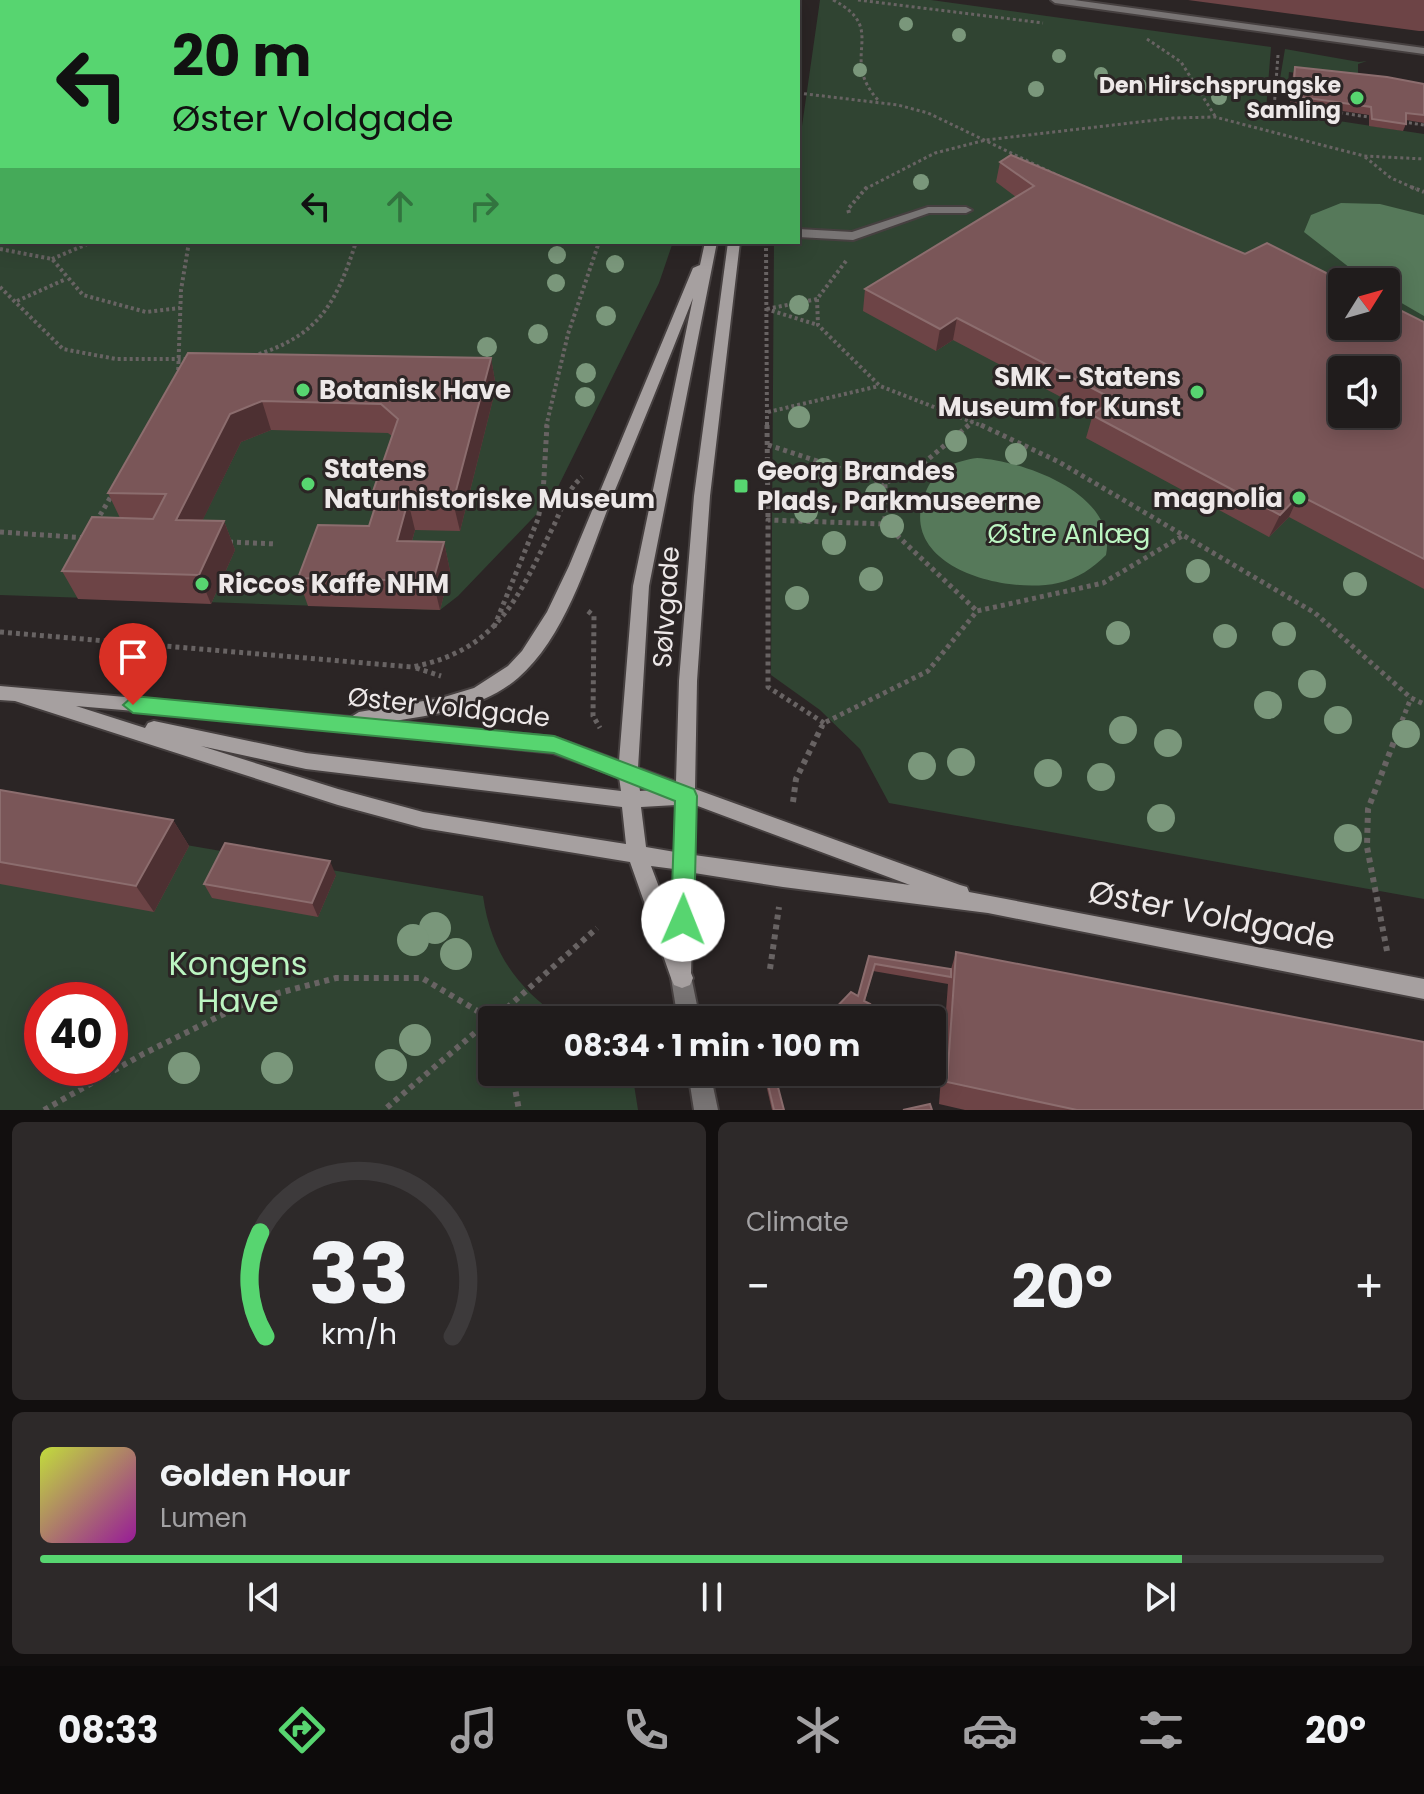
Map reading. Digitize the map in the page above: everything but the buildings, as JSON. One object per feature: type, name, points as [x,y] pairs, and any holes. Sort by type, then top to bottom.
[{"type":"street","points":[[1055,0],[1424,51]]},
{"type":"street","points":[[800,233],[853,236],[928,210],[966,210]]},
{"type":"street","points":[[338,723],[428,708],[492,686],[514,671],[531,651],[566,591],[710,244]]},
{"type":"street","name":"Sølvgade","points":[[682,978],[637,855],[628,771],[641,586],[711,244]]},
{"type":"street","name":"Sølvgade","points":[[687,1006],[682,978],[688,681],[702,496],[734,244]]},
{"type":"street","points":[[10,695],[306,761],[630,800],[686,796]]},
{"type":"street","name":"Øster Voldgade","points":[[10,695],[554,745],[628,771],[686,796],[988,904]]},
{"type":"street","name":"Øster Voldgade","points":[[10,695],[338,797],[423,820],[783,878],[988,904],[1424,989]]},
{"type":"street","points":[[702,1086],[706,1110]]},
{"type":"path","points":[[833,0],[847,5],[858,15],[864,33],[858,74],[864,90],[880,102]]},
{"type":"path","points":[[858,0],[1052,24]]},
{"type":"path","points":[[1137,35],[1169,49],[1184,62],[1215,117]]},
{"type":"path","points":[[1292,88],[1276,86],[1274,109],[1295,112],[1296,106],[1368,117]]},
{"type":"path","points":[[800,93],[880,102],[928,113],[1066,179]]},
{"type":"path","points":[[818,325],[817,299],[851,255],[853,236],[848,209],[868,185],[935,153],[986,140],[1096,125],[1215,117],[1364,156],[1424,159]]},
{"type":"path","points":[[1403,122],[1424,125]]},
{"type":"path","points":[[1364,156],[1391,178],[1424,192]]},
{"type":"path","points":[[0,249],[52,259],[87,244]]},
{"type":"path","points":[[177,380],[180,308],[189,244]]},
{"type":"path","points":[[240,356],[255,356],[288,345],[314,328],[340,293],[355,244]]},
{"type":"path","points":[[493,632],[499,607],[532,542],[543,500],[546,430],[582,283],[598,244]]},
{"type":"path","points":[[766,244],[768,687],[824,723]]},
{"type":"path","points":[[52,259],[66,279],[83,295],[146,312],[180,308]]},
{"type":"path","points":[[17,301],[66,279]]},
{"type":"path","points":[[0,287],[17,301],[55,345],[75,353],[107,358],[194,359]]},
{"type":"path","points":[[766,309],[817,299]]},
{"type":"path","points":[[766,309],[818,325],[880,386],[973,421],[1059,462],[1315,613],[1411,698],[1424,704]]},
{"type":"path","points":[[767,412],[880,386]]},
{"type":"path","points":[[768,445],[885,483],[920,466],[973,421]]},
{"type":"path","points":[[885,483],[885,524]]},
{"type":"path","points":[[88,538],[117,485]]},
{"type":"path","points":[[768,520],[885,524],[977,611]]},
{"type":"path","points":[[0,532],[100,538]]},
{"type":"path","points":[[789,832],[796,779],[824,723],[928,671],[977,611],[1103,583],[1185,535]]},
{"type":"path","points":[[221,542],[277,544]]},
{"type":"path","points":[[0,632],[412,667],[435,665],[456,657],[493,632],[544,545]]},
{"type":"path","points":[[535,561],[594,616],[593,716],[628,771]]},
{"type":"path","points":[[1393,983],[1367,847],[1368,809],[1411,698]]},
{"type":"path","points":[[770,969],[783,878]]},
{"type":"path","points":[[507,1006],[597,928]]},
{"type":"path","points":[[44,1110],[143,1054],[252,1000],[336,978],[422,978],[478,1012]]},
{"type":"path","points":[[384,1110],[478,1031]]},
{"type":"path","points":[[515,1086],[519,1110]]},
{"type":"green space","name":"Østre Anlæg","points":[[820,0],[931,0],[1271,47],[1266,110],[1424,134],[1424,899],[889,803],[860,749],[820,710],[771,675],[774,244],[800,244],[800,140]]},
{"type":"green space","points":[[1285,49],[1367,61],[1358,64],[1358,82],[1289,72],[1288,84],[1279,85]]},
{"type":"green space","name":"Botanisk Have","points":[[0,244],[672,244],[659,283],[553,497],[458,596],[440,610],[0,595]]},
{"type":"green space","name":"Kongens Have","points":[[0,813],[483,896],[492,935],[500,952],[520,982],[545,1006],[478,1006],[478,1086],[634,1086],[638,1110],[0,1110]]},
{"type":"shaded area","points":[[1341,203],[1380,204],[1424,215],[1424,316],[1400,302],[1400,268],[1350,268],[1304,232],[1311,215]]},
{"type":"shaded area","points":[[977,458],[1042,474],[1083,498],[1098,515],[1106,533],[1106,555],[1072,579],[1036,586],[984,579],[959,569],[939,556],[925,538],[920,516],[927,489],[936,476],[948,467]]},
{"type":"place","name":"Den Hirschsprungske Samling","points":[[1357,98]]},
{"type":"place","name":"Botanisk Have","points":[[303,390]]},
{"type":"place","name":"SMK - Statens Museum for Kunst","points":[[1197,392]]},
{"type":"place","name":"Statens Naturhistoriske Museum","points":[[308,484]]},
{"type":"place","name":"Georg Brandes Plads, Parkmuseerne","points":[[741,486]]},
{"type":"place","name":"magnolia","points":[[1299,498]]},
{"type":"place","name":"Riccos Kaffe NHM","points":[[202,584]]},
{"type":"route","points":[[133,705],[554,745],[628,771],[686,796],[683,920]]}]
